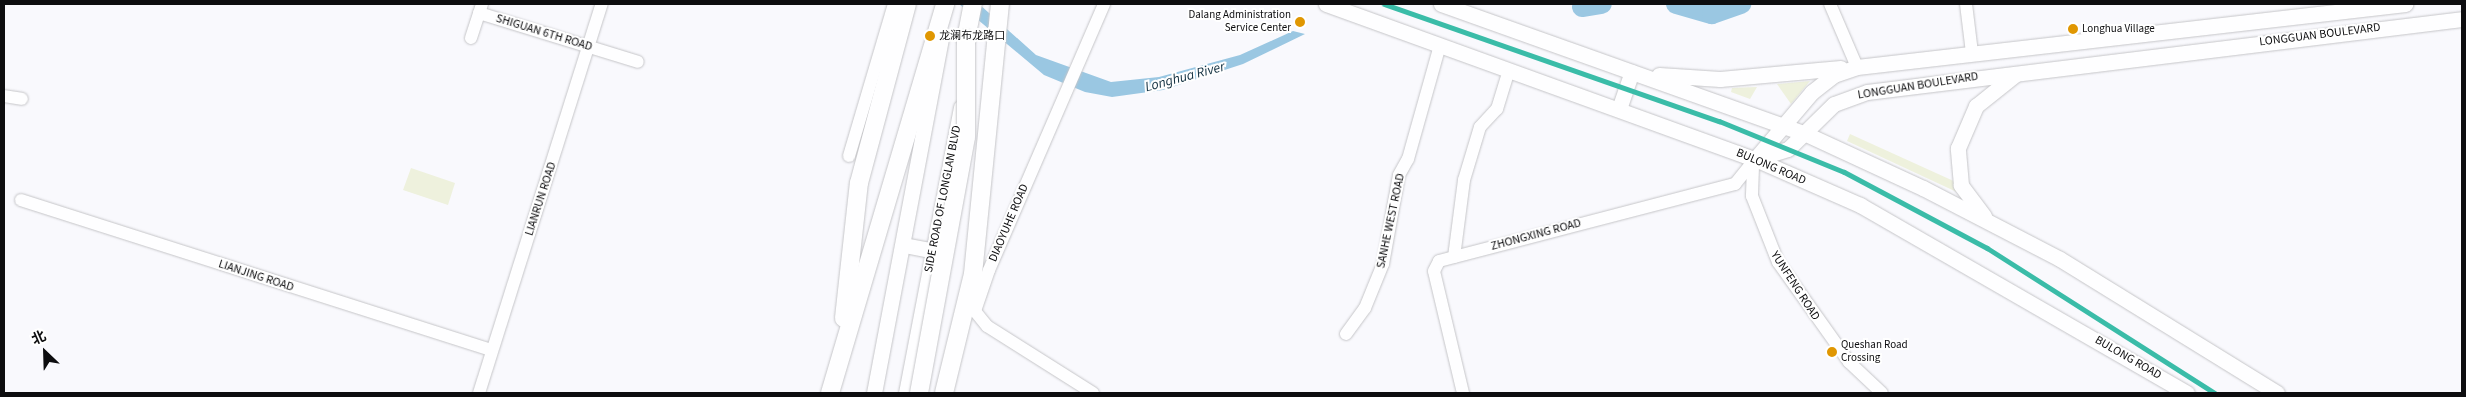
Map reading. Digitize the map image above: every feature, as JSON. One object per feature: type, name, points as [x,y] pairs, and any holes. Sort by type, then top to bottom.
[{"type":"highway","points":[[840,393],[853,212],[907,4]]},
{"type":"highway","points":[[919,393],[966,138],[973,4]]},
{"type":"highway","points":[[944,393],[973,274],[1000,4]]},
{"type":"highway","points":[[830,393],[945,7]]},
{"type":"main road","name":"SIDE ROAD OF LONGLAN BLVD","points":[[906,393],[934,251],[970,38],[980,4]]},
{"type":"main road","name":"BULONG ROAD","points":[[1326,4],[1755,158],[1860,205],[2187,393]]},
{"type":"main road","name":"LONGGUAN BOULEVARD","points":[[1755,158],[1782,125],[1823,82],[1857,67],[2405,4]]},
{"type":"main road","points":[[1446,5],[1806,134],[1988,221],[2060,259],[2276,393]]},
{"type":"main road","points":[[874,393],[904,245],[945,7]]},
{"type":"main road","name":"LONGGUAN BOULEVARD","points":[[1755,158],[1780,154],[1806,134],[1830,107],[1859,94],[2026,69],[2462,19]]},
{"type":"main road","points":[[1632,72],[1720,79],[1857,67]]},
{"type":"main road","points":[[1988,221],[1960,181],[1957,157],[1960,137],[1983,98],[2026,69]]},
{"type":"main road","points":[[1619,109],[1632,72]]},
{"type":"main road","points":[[904,245],[934,251]]},
{"type":"street","name":"LIANRUN ROAD","points":[[479,393],[590,50],[602,4]]},
{"type":"street","points":[[849,156],[894,4]]},
{"type":"street","name":"DIAOYUHE ROAD","points":[[1093,393],[987,326],[976,311],[989,270],[1104,4]]},
{"type":"street","points":[[1830,4],[1857,67]]},
{"type":"street","points":[[1966,4],[1972,53]]},
{"type":"street","name":"SHIGUAN 6TH ROAD","points":[[481,9],[590,50],[623,54],[638,62]]},
{"type":"street","points":[[471,38],[481,9]]},
{"type":"street","name":"SANHE WEST ROAD","points":[[1346,334],[1365,308],[1384,264],[1399,175],[1408,159],[1440,45]]},
{"type":"street","points":[[1454,257],[1464,180],[1480,127],[1497,109],[1509,70]]},
{"type":"street","points":[[4,96],[22,99]]},
{"type":"street","name":"ZHONGXING ROAD","points":[[1464,393],[1434,271],[1439,261],[1731,185],[1740,181],[1755,158]]},
{"type":"street","name":"YUNFENG ROAD","points":[[1755,158],[1750,177],[1752,196],[1778,262],[1849,362],[1882,393]]},
{"type":"street","name":"LIANJING ROAD","points":[[21,200],[492,350]]},
{"type":"green space","points":[[1810,81],[1791,104],[1777,84]]},
{"type":"green space","points":[[1757,87],[1750,99],[1731,92],[1732,88]]},
{"type":"green space","points":[[1850,134],[1958,183],[1961,194],[1847,141]]},
{"type":"green space","points":[[411,168],[455,183],[448,205],[403,190]]},
{"type":"water","points":[[959,4],[979,4],[1036,55],[1111,82],[1159,77],[1240,55],[1293,31],[1305,34],[1243,64],[1163,90],[1112,97],[1085,92],[1044,75]]},
{"type":"waterway","name":"Longhua River","points":[[1582,7],[1602,4]]},
{"type":"waterway","name":"Longhua River","points":[[1676,4],[1712,14],[1741,4]]},
{"type":"transit line","points":[[1384,4],[1719,121],[1844,172],[1987,248],[2215,393]]},
{"type":"place","name":"Dalang Administration Service Center","points":[[1300,22]]},
{"type":"place","name":"Longhua Village","points":[[2073,29]]},
{"type":"place","name":"龙澜布龙路口","points":[[930,36]]},
{"type":"place","name":"Queshan Road Crossing","points":[[1832,352]]}]
